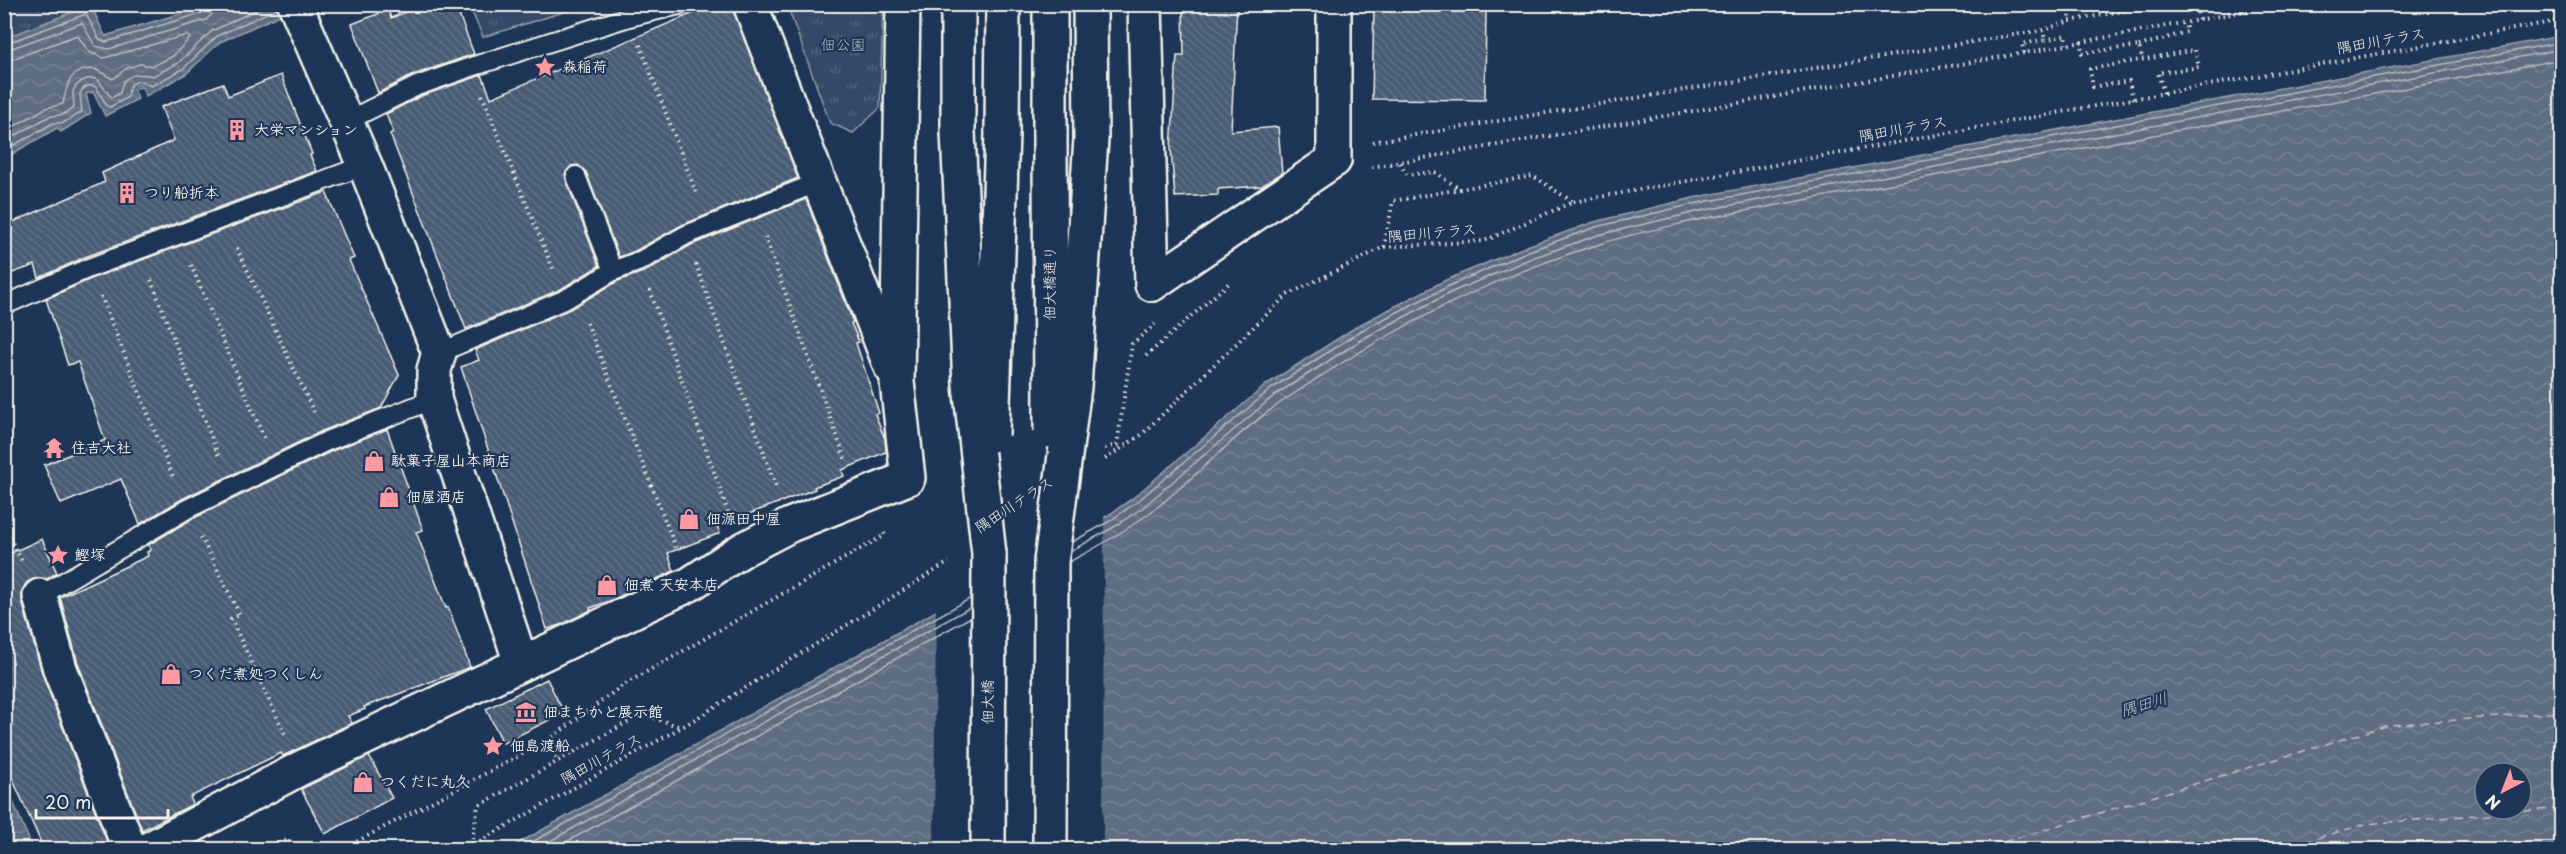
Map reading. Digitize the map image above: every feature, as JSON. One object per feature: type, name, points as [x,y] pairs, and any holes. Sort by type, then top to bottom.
[{"type":"street","points":[[750,4],[897,382]]},
{"type":"street","points":[[147,849],[301,768],[690,584],[741,550],[790,525],[908,478],[897,382],[903,4]]},
{"type":"street","points":[[958,4],[958,132],[970,385],[989,554]]},
{"type":"street","points":[[989,554],[1002,145],[1003,4]]},
{"type":"street","name":"佃大橋通り","points":[[1050,4],[1051,562]]},
{"type":"street","points":[[1050,849],[1051,562],[1074,387],[1091,139],[1090,4]]},
{"type":"street","points":[[1145,4],[1152,284],[1334,154],[1334,4]]},
{"type":"street","points":[[299,15],[364,165],[440,353],[434,370],[434,399],[521,663]]},
{"type":"street","name":"佃大橋","points":[[988,849],[989,554]]},
{"type":"street","points":[[40,596],[60,669],[129,849]]},
{"type":"lane","points":[[345,122],[417,86],[471,67],[629,17],[683,4]]},
{"type":"lane","points":[[7,304],[89,268],[140,251],[222,217],[364,165]]},
{"type":"lane","points":[[576,176],[613,271]]},
{"type":"lane","points":[[440,353],[571,297],[613,271],[639,261],[686,236],[819,182]]},
{"type":"lane","points":[[40,596],[187,509],[327,441],[434,399]]},
{"type":"path","points":[[2069,4],[2070,21]]},
{"type":"path","points":[[1334,154],[2043,30],[2070,21],[2160,4]]},
{"type":"path","points":[[2199,20],[2197,10],[2230,4]]},
{"type":"path","points":[[2242,4],[2243,12]]},
{"type":"path","points":[[1371,167],[2025,53],[2283,4]]},
{"type":"path","points":[[629,17],[710,227]]},
{"type":"path","name":"隅田川テラス","points":[[1102,461],[1142,435],[1287,295],[1384,247],[1484,241],[1574,202],[2562,20]]},
{"type":"path","points":[[2081,41],[2082,53],[2139,46],[2187,32],[2185,22]]},
{"type":"path","points":[[2043,30],[2044,40]]},
{"type":"path","points":[[2025,53],[2022,44],[2066,35],[2067,44]]},
{"type":"path","points":[[2139,46],[2143,60]]},
{"type":"path","points":[[2133,99],[2129,81],[2093,87],[2090,69],[2195,50],[2199,67],[2158,73],[2164,93]]},
{"type":"path","points":[[471,67],[571,297],[690,584]]},
{"type":"path","points":[[1400,163],[1407,175],[1434,172],[1461,189]]},
{"type":"path","points":[[1384,247],[1393,201],[1533,176],[1574,202]]},
{"type":"path","points":[[753,209],[790,303],[859,497]]},
{"type":"path","points":[[222,217],[327,441]]},
{"type":"path","points":[[179,235],[275,466]]},
{"type":"path","points":[[686,236],[790,525]]},
{"type":"path","points":[[140,251],[231,488]]},
{"type":"path","points":[[639,261],[741,550]]},
{"type":"path","points":[[1146,356],[1230,281]]},
{"type":"path","points":[[1095,451],[1117,446],[1132,345],[1158,322]]},
{"type":"path","points":[[4,409],[7,414],[4,416]]},
{"type":"path","points":[[340,849],[547,741],[622,687],[885,535]]},
{"type":"path","name":"隅田川テラス","points":[[464,849],[682,727],[955,558]]},
{"type":"path","points":[[471,846],[478,806],[557,760],[642,714],[682,727]]},
{"type":"path","points":[[547,741],[557,760]]},
{"type":"path","points":[[269,849],[289,839],[293,849]]},
{"type":"green space","points":[[5,4],[92,4],[92,5],[5,38]]},
{"type":"green space","points":[[469,5],[586,5],[483,37]]},
{"type":"green space","name":"佃公園","points":[[787,5],[883,5],[880,108],[853,133],[830,123]]},
{"type":"water","points":[[91,5],[105,36],[209,5],[302,5],[220,42],[186,74],[146,96],[142,87],[133,89],[138,99],[105,116],[93,92],[86,94],[91,113],[61,132],[57,128],[5,158],[5,38]]},
{"type":"water","name":"隅田川","points":[[2561,36],[2561,849],[506,850],[1107,516],[1134,497],[1267,384],[1359,325],[1446,280],[1527,246],[1594,222],[1697,197]]},
{"type":"water","points":[[5,783],[33,849],[5,849]]},
{"type":"pier","points":[[1104,514],[1103,849],[934,849],[936,607]]},
{"type":"building","points":[[425,4],[455,4],[474,54],[413,75],[378,93],[352,24],[388,10],[391,18]]},
{"type":"building","points":[[715,4],[732,4],[798,178],[682,225],[635,251],[619,257],[586,172],[578,165],[571,166],[565,174],[566,180],[599,266],[561,289],[466,329],[390,134],[393,132],[386,114],[421,96],[482,75],[491,98]]},
{"type":"building","points":[[1183,4],[1237,4],[1231,131],[1278,127],[1282,173],[1262,186],[1218,189],[1218,195],[1175,197],[1171,149],[1177,56],[1184,56]]},
{"type":"building","points":[[1374,4],[1486,4],[1485,100],[1372,99]]},
{"type":"building","points":[[281,75],[317,171],[85,257],[39,278],[35,265],[4,276],[4,226],[105,182],[102,173],[174,140],[161,107],[223,83],[228,96]]},
{"type":"building","points":[[326,192],[354,258],[349,260],[399,375],[381,408],[322,431],[182,499],[140,524],[121,479],[61,504],[44,465],[105,440],[78,362],[68,365],[46,299],[93,278]]},
{"type":"building","points":[[806,199],[853,322],[851,323],[859,342],[856,343],[879,413],[875,414],[885,439],[886,452],[842,470],[844,476],[814,487],[815,489],[717,526],[720,533],[668,553],[674,571],[590,608],[591,610],[563,624],[547,629],[461,367],[479,360],[475,350],[570,309],[618,281],[646,271],[691,245]]},
{"type":"building","points":[[387,429],[423,530],[416,532],[446,608],[448,607],[470,667],[364,707],[365,709],[348,716],[352,723],[283,756],[281,753],[190,797],[193,804],[142,830],[78,663],[60,597],[148,556],[147,552],[151,550],[148,545],[192,519],[332,451]]},
{"type":"building","points":[[42,539],[57,573],[47,579],[36,578],[27,582],[22,591],[22,601],[43,676],[108,844],[95,849],[44,849],[4,760],[4,556]]},
{"type":"building","points":[[547,679],[564,713],[503,743],[486,709]]},
{"type":"building","points":[[369,756],[392,798],[325,834],[301,789]]},
{"type":"ferry route","points":[[1977,850],[2389,725],[2562,712]]},
{"type":"ferry route","points":[[2277,850],[2365,824],[2562,808]]},
{"type":"place","name":"森稲荷","points":[[545,67]]},
{"type":"place","name":"大栄マンション","points":[[237,130]]},
{"type":"place","name":"つり船折本","points":[[127,193]]},
{"type":"place","name":"住吉大社","points":[[54,448]]},
{"type":"place","name":"駄菓子屋山本商店","points":[[374,461]]},
{"type":"place","name":"佃屋酒店","points":[[389,497]]},
{"type":"place","name":"佃源田中屋","points":[[689,519]]},
{"type":"place","name":"鰹塚","points":[[58,555]]},
{"type":"place","name":"佃煮 天安本店","points":[[607,585]]},
{"type":"place","name":"つくだ煮処つくしん","points":[[171,674]]},
{"type":"place","name":"佃まちかど展示館","points":[[526,712]]},
{"type":"place","name":"佃島渡船","points":[[493,746]]},
{"type":"place","name":"つくだに丸久","points":[[363,782]]}]
